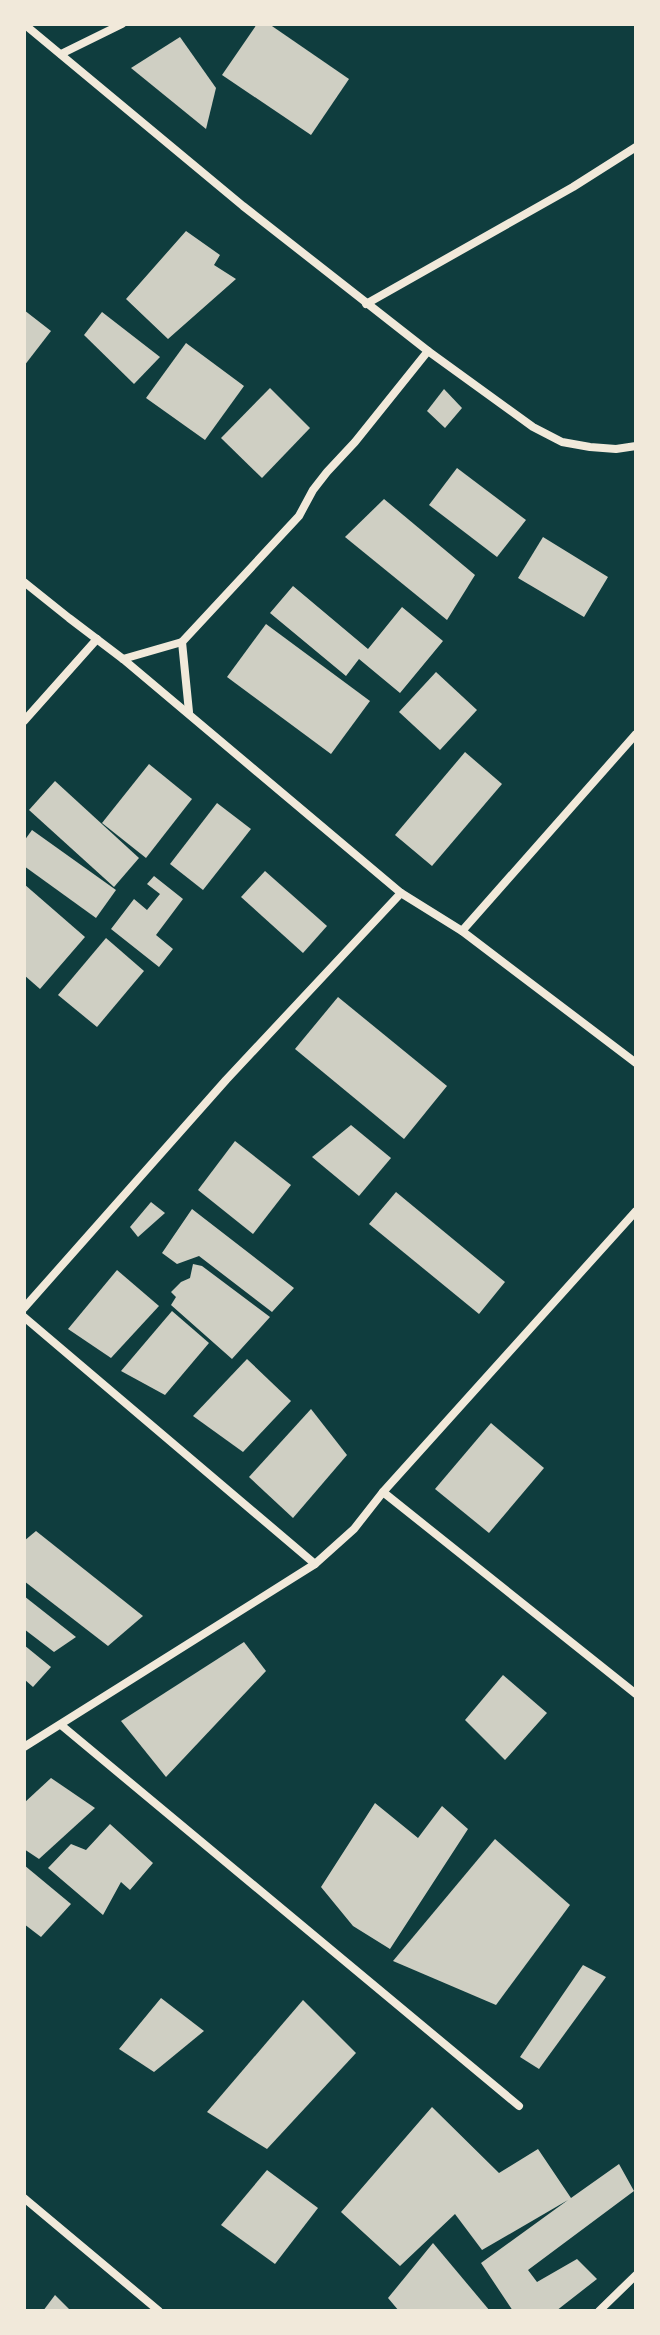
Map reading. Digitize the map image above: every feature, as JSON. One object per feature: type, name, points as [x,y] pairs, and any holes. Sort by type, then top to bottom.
[{"type":"street","points":[[24,24],[366,304],[533,427],[562,442],[616,449],[636,446]]},
{"type":"street","points":[[61,54],[122,24]]},
{"type":"street","points":[[366,304],[573,187],[636,147]]},
{"type":"street","points":[[123,659],[182,642],[299,516],[327,472],[428,351]]},
{"type":"street","points":[[24,582],[189,713],[401,893],[462,931],[636,1063]]},
{"type":"street","points":[[24,721],[97,639]]},
{"type":"street","points":[[182,642],[189,713]]},
{"type":"street","points":[[462,931],[636,734]]},
{"type":"street","points":[[24,1308],[226,1080],[401,893]]},
{"type":"street","points":[[24,1747],[315,1564],[354,1529],[383,1492],[636,1211]]},
{"type":"street","points":[[24,1317],[315,1564]]},
{"type":"street","points":[[383,1492],[636,1694]]},
{"type":"street","points":[[61,1725],[519,2106]]},
{"type":"street","points":[[24,2198],[159,2311]]},
{"type":"street","points":[[599,2311],[636,2275]]},
{"type":"building","points":[[257,24],[269,24],[349,79],[311,135],[222,75]]},
{"type":"building","points":[[180,37],[216,88],[206,129],[131,68]]},
{"type":"building","points":[[186,231],[220,255],[214,265],[236,279],[168,339],[126,299]]},
{"type":"building","points":[[24,310],[51,331],[24,366]]},
{"type":"building","points":[[102,312],[160,357],[134,384],[84,335]]},
{"type":"building","points":[[186,343],[244,386],[205,440],[146,398]]},
{"type":"building","points":[[270,388],[310,428],[262,478],[221,438]]},
{"type":"building","points":[[444,389],[462,408],[445,428],[427,411]]},
{"type":"building","points":[[457,468],[526,520],[497,557],[429,505]]},
{"type":"building","points":[[384,499],[475,575],[447,620],[345,537]]},
{"type":"building","points":[[543,537],[608,577],[584,617],[518,578]]},
{"type":"building","points":[[293,586],[368,649],[402,607],[443,641],[400,693],[359,659],[346,676],[270,613]]},
{"type":"building","points":[[266,624],[370,701],[331,754],[227,677]]},
{"type":"building","points":[[436,672],[477,710],[440,750],[399,712]]},
{"type":"building","points":[[465,752],[502,784],[432,866],[395,835]]},
{"type":"building","points":[[149,764],[192,799],[146,858],[102,823]]},
{"type":"building","points":[[55,781],[139,858],[114,887],[29,810]]},
{"type":"building","points":[[217,803],[251,829],[203,890],[170,864]]},
{"type":"building","points":[[32,830],[116,890],[96,918],[24,866],[24,841]]},
{"type":"building","points":[[265,871],[327,926],[303,953],[241,897]]},
{"type":"building","points":[[154,876],[183,899],[156,935],[173,949],[159,967],[111,929],[134,899],[147,910],[160,894],[147,884]]},
{"type":"building","points":[[24,884],[85,937],[40,989],[24,975]]},
{"type":"building","points":[[106,938],[144,971],[97,1027],[58,995]]},
{"type":"building","points":[[338,997],[447,1086],[404,1139],[295,1049]]},
{"type":"building","points":[[351,1125],[391,1158],[359,1196],[312,1157]]},
{"type":"building","points":[[235,1141],[291,1185],[253,1234],[198,1190]]},
{"type":"building","points":[[396,1192],[505,1282],[479,1314],[369,1224]]},
{"type":"building","points":[[151,1202],[165,1213],[138,1237],[130,1227]]},
{"type":"building","points":[[192,1209],[294,1288],[272,1312],[199,1256],[177,1264],[162,1253]]},
{"type":"building","points":[[193,1264],[202,1266],[270,1317],[232,1359],[171,1305],[176,1297],[171,1292],[190,1278]]},
{"type":"building","points":[[117,1270],[159,1306],[111,1358],[68,1329]]},
{"type":"building","points":[[172,1311],[209,1343],[165,1395],[121,1371]]},
{"type":"building","points":[[247,1359],[291,1401],[243,1452],[193,1416]]},
{"type":"building","points":[[311,1409],[347,1455],[293,1518],[249,1477]]},
{"type":"building","points":[[491,1423],[544,1468],[489,1533],[435,1489]]},
{"type":"building","points":[[36,1531],[143,1616],[108,1646],[24,1581],[24,1541]]},
{"type":"building","points":[[24,1596],[76,1637],[54,1652],[24,1629]]},
{"type":"building","points":[[244,1642],[266,1671],[166,1777],[121,1721]]},
{"type":"building","points":[[24,1645],[51,1667],[33,1687],[24,1679]]},
{"type":"building","points":[[503,1675],[547,1713],[505,1760],[465,1720]]},
{"type":"building","points":[[51,1778],[95,1808],[39,1859],[24,1849],[24,1803]]},
{"type":"building","points":[[375,1803],[418,1838],[442,1806],[468,1829],[390,1949],[353,1926],[321,1887]]},
{"type":"building","points":[[110,1824],[153,1863],[130,1890],[121,1882],[103,1915],[48,1868],[71,1844],[86,1850]]},
{"type":"building","points":[[495,1839],[570,1905],[496,2005],[393,1961]]},
{"type":"building","points":[[24,1865],[71,1904],[41,1937],[24,1924]]},
{"type":"building","points":[[583,1965],[606,1977],[539,2069],[520,2057]]},
{"type":"building","points":[[161,1998],[204,2031],[154,2072],[119,2049]]},
{"type":"building","points":[[303,2000],[356,2053],[267,2149],[207,2112]]},
{"type":"building","points":[[432,2107],[499,2173],[538,2149],[571,2198],[619,2164],[634,2191],[528,2270],[537,2282],[577,2259],[597,2279],[556,2311],[513,2311],[481,2263],[568,2200],[482,2250],[455,2214],[400,2266],[341,2212]]},
{"type":"building","points":[[267,2170],[318,2208],[275,2264],[221,2225]]},
{"type":"building","points":[[433,2243],[490,2311],[399,2311],[388,2298]]},
{"type":"building","points":[[55,2295],[71,2311],[43,2311]]}]
